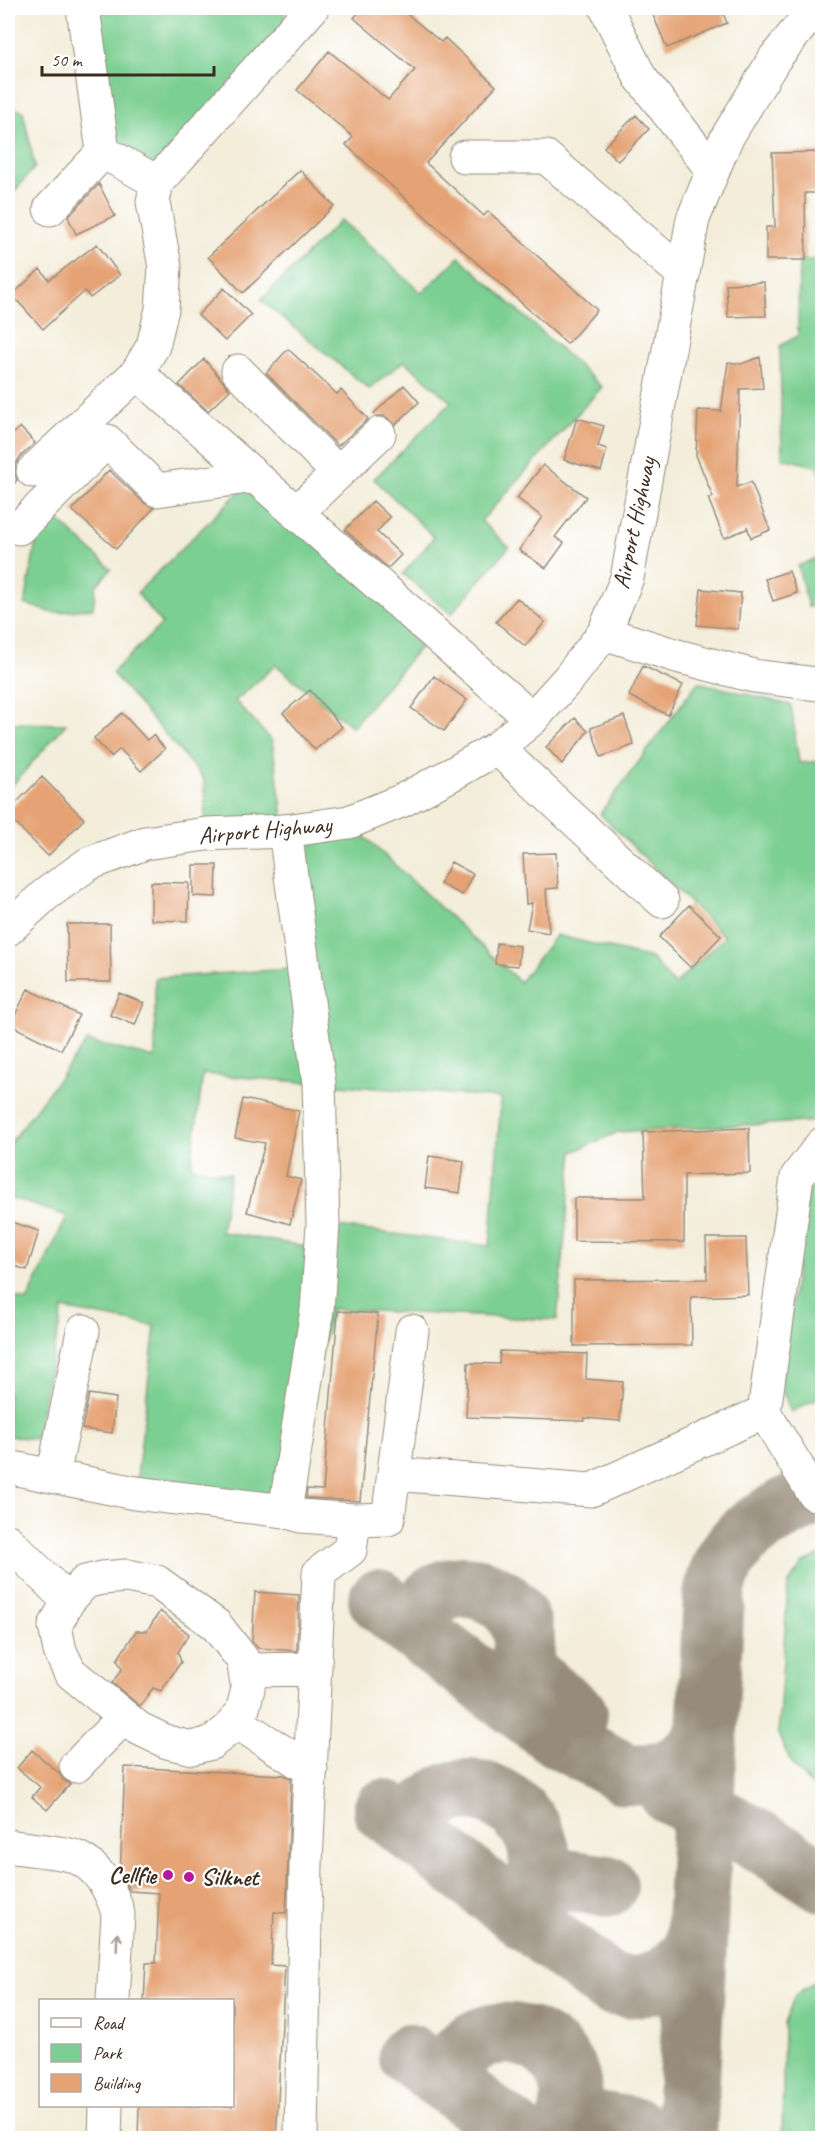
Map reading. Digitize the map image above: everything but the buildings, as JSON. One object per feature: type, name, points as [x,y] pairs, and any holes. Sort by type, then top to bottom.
[{"type":"main road","points":[[83,8],[103,152]]},
{"type":"main road","points":[[33,471],[137,373],[153,346],[162,309],[165,267],[153,202],[157,182],[312,8]]},
{"type":"main road","points":[[606,8],[640,77],[713,171]]},
{"type":"main road","name":"Airport Highway","points":[[8,929],[45,895],[88,864],[145,843],[206,834],[285,831],[349,822],[401,801],[497,748],[532,719],[569,678],[604,633],[627,578],[693,219],[726,139],[776,58],[815,8]]},
{"type":"main road","points":[[103,152],[157,182]]},
{"type":"main road","points":[[50,209],[103,152]]},
{"type":"main road","points":[[465,157],[546,157],[683,274]]},
{"type":"main road","points":[[238,371],[338,473]]},
{"type":"main road","points":[[137,373],[532,719]]},
{"type":"main road","points":[[296,513],[379,434]]},
{"type":"main road","points":[[19,528],[107,441],[157,490],[255,476]]},
{"type":"main road","points":[[604,633],[677,656],[754,676],[816,684]]},
{"type":"main road","points":[[497,748],[662,901]]},
{"type":"main road","points":[[285,831],[319,1083],[323,1225],[317,1310],[293,1513]]},
{"type":"main road","points":[[814,1494],[764,1412],[797,1177],[822,1144]]},
{"type":"main road","points":[[53,1476],[83,1331]]},
{"type":"main road","points":[[8,1467],[135,1493],[354,1520],[388,1520],[412,1331]]},
{"type":"main road","points":[[394,1474],[591,1490],[764,1412]]},
{"type":"main road","points":[[301,2139],[306,1865],[319,1573],[350,1550],[354,1520]]},
{"type":"main road","points":[[8,1541],[68,1601]]},
{"type":"main road","points":[[127,1576],[156,1582],[216,1625],[243,1660],[244,1670],[248,1689],[242,1712],[211,1743],[192,1748],[167,1742],[138,1728],[70,1672],[60,1651],[55,1626],[68,1601],[85,1582],[127,1576]]},
{"type":"main road","points":[[244,1670],[315,1669]]},
{"type":"main road","points":[[76,1766],[124,1717]]},
{"type":"main road","points":[[235,1721],[311,1770]]},
{"type":"main road","points":[[8,1846],[73,1856],[88,1865],[106,1885],[118,1914],[113,1999]]},
{"type":"main road","points":[[105,2139],[106,2107]]},
{"type":"green space","points":[[83,8],[284,8],[286,37],[157,182],[103,152]]},
{"type":"green space","points":[[8,107],[23,111],[35,167],[8,199]]},
{"type":"green space","points":[[341,220],[422,293],[459,257],[602,387],[481,521],[509,547],[451,614],[403,574],[434,537],[374,479],[451,402],[404,361],[369,389],[261,300]]},
{"type":"green space","points":[[822,259],[822,497],[819,467],[782,458],[780,346],[798,336],[799,261]]},
{"type":"green space","points":[[255,476],[433,632],[352,727],[276,665],[235,701],[272,741],[285,830],[349,822],[520,982],[556,935],[651,958],[674,985],[725,937],[600,814],[698,682],[791,705],[799,763],[822,761],[822,1121],[618,1132],[573,1152],[557,1320],[331,1309],[285,1511],[135,1493],[155,1326],[63,1309],[35,1439],[8,1436],[8,1295],[27,1301],[67,1216],[8,1197],[8,1146],[87,1041],[155,1058],[155,978],[304,968],[285,831],[206,834],[204,779],[112,673],[162,624],[137,593]],"holes":[[[203,1074],[501,1098],[490,1246],[323,1225],[321,1249],[221,1232],[230,1174],[191,1166]]]},
{"type":"green space","points":[[54,516],[111,569],[96,586],[93,608],[53,613],[25,604],[38,530]]},
{"type":"green space","points":[[822,556],[822,603],[808,607],[798,566]]},
{"type":"green space","points":[[8,723],[66,724],[8,790]]},
{"type":"green space","points":[[822,1129],[822,1396],[791,1412],[780,1385],[810,1174]]},
{"type":"green space","points":[[822,1554],[822,1793],[793,1766],[778,1734],[788,1584],[803,1563]]},
{"type":"green space","points":[[822,1977],[822,2138],[782,2138],[784,2024],[795,1995]]},
{"type":"taxiway","points":[[686,2138],[714,1596],[719,1574],[739,1541],[768,1518],[822,1489]]},
{"type":"taxiway","points":[[413,1629],[426,1605],[444,1591],[465,1587],[486,1591],[505,1602],[518,1620],[524,1642],[519,1668],[577,1714]]},
{"type":"taxiway","points":[[379,1600],[413,1629],[557,1737],[625,1774],[650,1775],[682,1763],[707,1735]]},
{"type":"taxiway","points":[[414,1834],[427,1809],[441,1797],[457,1791],[473,1790],[489,1794],[504,1801],[528,1825],[539,1849],[539,1876],[607,1886]]},
{"type":"taxiway","points":[[670,1794],[748,1834],[822,1881]]},
{"type":"taxiway","points":[[384,1810],[609,1984],[636,1986],[658,1981],[677,1968],[696,1949]]},
{"type":"taxiway","points":[[447,2083],[454,2063],[467,2047],[482,2038],[498,2034],[515,2034],[547,2047],[559,2059],[571,2085],[570,2117],[637,2129]]},
{"type":"taxiway","points":[[409,2055],[522,2138]]},
{"type":"place","name":"Cellfie","points":[[168,1875]]},
{"type":"place","name":"Silknet","points":[[189,1877]]}]
